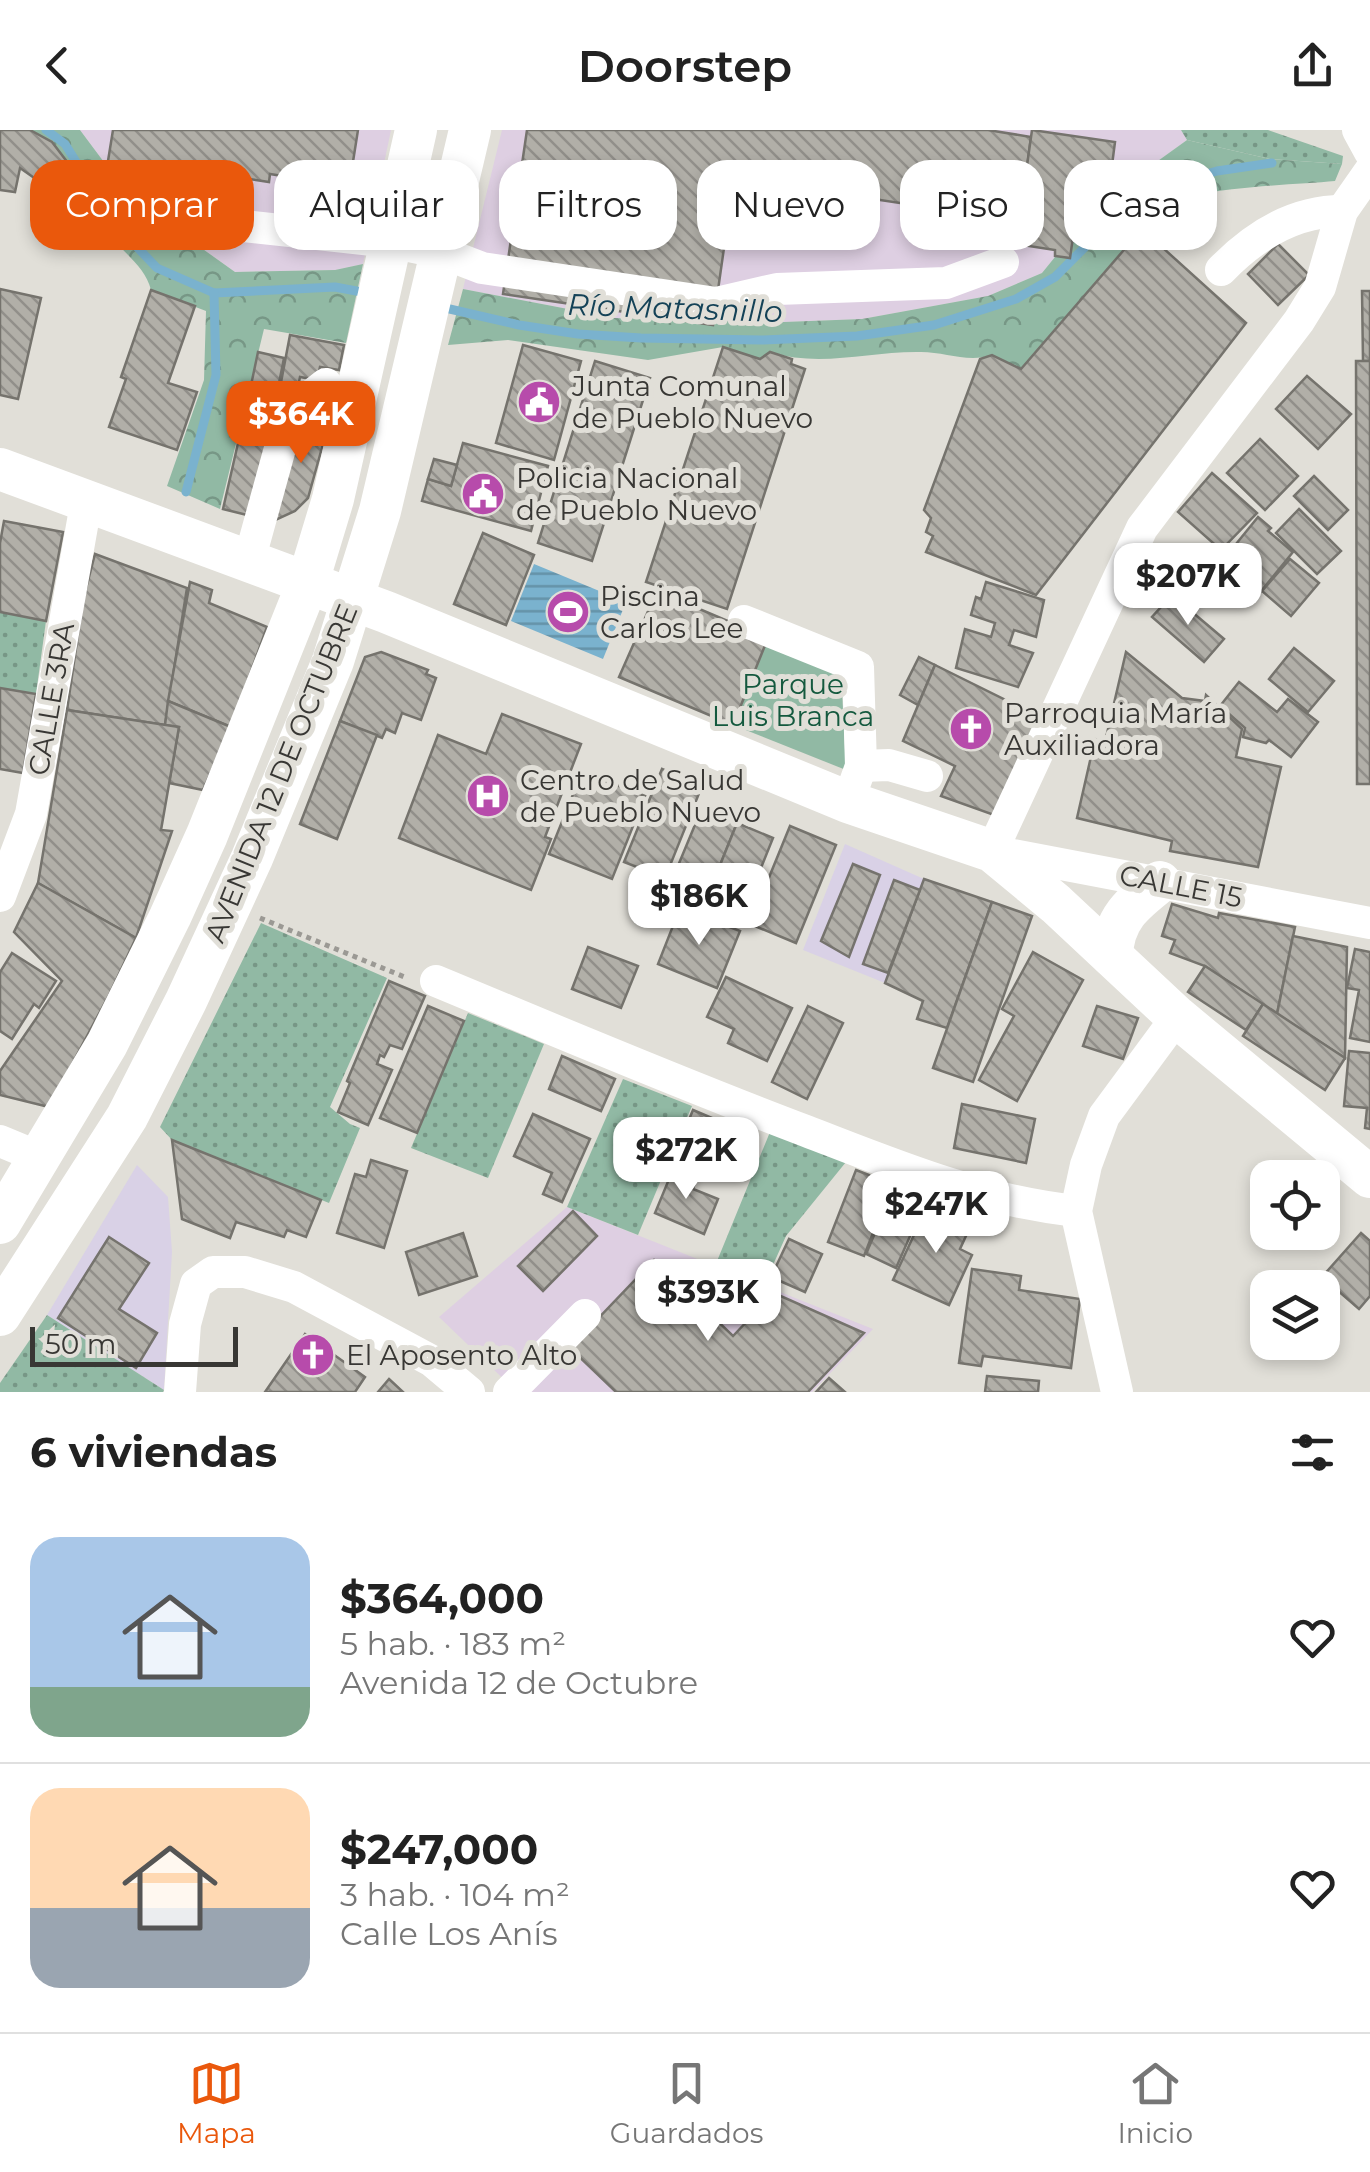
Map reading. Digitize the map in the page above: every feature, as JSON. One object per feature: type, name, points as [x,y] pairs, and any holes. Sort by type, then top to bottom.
[{"type":"main road","name":"AVENIDA 12 DE OCTUBRE","points":[[0,1223],[107,1044],[170,917],[207,835],[307,584],[333,498],[416,130]]},
{"type":"main road","name":"AVENIDA 12 DE OCTUBRE","points":[[0,1315],[126,1118],[186,1001],[260,840],[332,661],[380,512],[470,130]]},
{"type":"main road","points":[[0,469],[854,784],[992,851],[1177,1017],[1370,1178]]},
{"type":"main road","points":[[1112,956],[1112,937],[1119,919],[1130,904],[1160,882]]},
{"type":"street","points":[[1358,130],[1370,152]]},
{"type":"street","points":[[992,851],[1142,528],[1299,320],[1320,287],[1342,211],[1370,171]]},
{"type":"street","points":[[1221,270],[1245,244],[1282,225],[1322,211],[1342,211]]},
{"type":"street","points":[[254,228],[439,269],[482,268],[716,303],[776,288],[946,282],[1003,262]]},
{"type":"street","points":[[249,561],[290,412],[326,384]]},
{"type":"street","name":"CALLE 3RA","points":[[0,896],[31,814],[87,498]]},
{"type":"street","points":[[744,621],[858,667],[854,784],[889,766],[927,776]]},
{"type":"street","name":"CALLE 15","points":[[992,851],[1370,922]]},
{"type":"street","points":[[436,981],[703,1092],[958,1189],[1027,1206],[1076,1211]]},
{"type":"street","points":[[1116,1392],[1076,1211],[1086,1165],[1104,1116],[1177,1017]]},
{"type":"street","points":[[0,1141],[42,1158]]},
{"type":"street","points":[[180,1392],[185,1324],[196,1284],[213,1272],[245,1272],[294,1287],[432,1360],[469,1392]]},
{"type":"street","points":[[509,1392],[584,1315]]},
{"type":"path","points":[[257,917],[419,983],[436,981]]},
{"type":"shaded area","points":[[80,130],[391,130],[385,160],[274,160],[274,250],[366,250],[363,264],[335,270],[235,272],[204,250],[254,250],[254,160],[102,160]]},
{"type":"shaded area","points":[[502,130],[1181,130],[1187,140],[1159,160],[1064,160],[1064,246],[1042,273],[988,296],[862,319],[784,322],[615,318],[463,289],[473,250],[479,250],[479,224]]},
{"type":"shaded area","points":[[845,844],[924,879],[885,983],[803,950]]},
{"type":"shaded area","points":[[137,1165],[168,1197],[172,1252],[164,1390],[47,1315]]},
{"type":"shaded area","points":[[567,1207],[873,1329],[812,1392],[517,1392],[439,1317]]},
{"type":"green space","points":[[30,130],[80,130],[102,160],[62,160]]},
{"type":"green space","points":[[1181,130],[1268,130],[1343,156],[1342,164],[1270,159],[1187,140]]},
{"type":"green space","points":[[1187,140],[1270,159],[1342,164],[1335,181],[1217,192],[1217,160],[1159,160]]},
{"type":"green space","points":[[1064,246],[1064,250],[1124,250],[1021,369],[992,355],[965,358],[921,352],[808,359],[770,352],[760,359],[723,347],[648,360],[508,340],[448,345],[463,289],[615,318],[784,322],[862,319],[988,296],[1042,273]]},
{"type":"green space","points":[[123,250],[204,250],[235,272],[335,270],[363,264],[346,343],[264,329],[220,509],[167,486],[204,380],[206,311],[151,290],[139,267]]},
{"type":"green space","points":[[0,612],[46,621],[36,694],[0,688]]},
{"type":"green space","name":"Parque Luis Branca","points":[[767,641],[841,670],[846,770],[733,725]]},
{"type":"green space","points":[[261,923],[387,978],[330,1107],[360,1128],[329,1203],[172,1140],[160,1127]]},
{"type":"green space","points":[[468,1013],[544,1044],[488,1178],[411,1148]]},
{"type":"green space","points":[[623,1079],[692,1106],[638,1235],[567,1207]]},
{"type":"green space","points":[[770,1132],[846,1162],[786,1236],[764,1285],[715,1266]]},
{"type":"green space","points":[[47,1315],[163,1392],[0,1392],[0,1383]]},
{"type":"water","name":"Piscina Carlos Lee","points":[[534,564],[626,602],[603,659],[511,621]]},
{"type":"building","points":[[0,130],[30,130],[52,142],[66,160],[30,160],[30,175],[20,168],[15,192],[0,190]]},
{"type":"building","points":[[113,130],[358,130],[353,160],[274,160],[274,175],[270,174],[269,182],[254,180],[254,160],[108,160]]},
{"type":"building","points":[[527,130],[988,130],[1031,137],[1028,160],[900,160],[900,203],[880,200],[880,160],[697,160],[697,250],[724,250],[713,325],[503,294],[509,250],[677,250],[677,160],[523,160]]},
{"type":"building","points":[[1032,130],[1115,142],[1113,160],[1064,160],[1064,250],[1071,250],[1070,258],[1055,256],[1055,250],[1044,248],[1044,160],[1028,160]]},
{"type":"building","points":[[1278,244],[1309,275],[1278,305],[1248,274]]},
{"type":"building","points":[[1124,250],[1165,250],[1246,323],[1036,595],[926,552],[933,536],[926,532],[931,518],[924,510],[980,359],[992,355],[1021,369]]},
{"type":"building","points":[[0,289],[41,298],[18,399],[0,395]]},
{"type":"building","points":[[151,290],[195,306],[168,383],[197,392],[177,450],[109,427],[126,379],[121,377]]},
{"type":"building","points":[[1362,291],[1370,291],[1370,361],[1363,361]]},
{"type":"building","points":[[290,335],[344,345],[339,370],[320,367],[317,380],[300,377],[295,401],[278,398]]},
{"type":"building","name":"Junta Comunal de Pueblo Nuevo","points":[[523,345],[581,361],[554,460],[496,443]]},
{"type":"building","points":[[723,347],[760,359],[770,352],[792,359],[791,364],[805,369],[727,609],[646,582]]},
{"type":"building","points":[[258,352],[284,358],[269,434],[242,428]]},
{"type":"building","points":[[595,361],[650,378],[592,561],[538,543]]},
{"type":"building","points":[[1356,361],[1370,361],[1370,784],[1357,784]]},
{"type":"building","points":[[1307,376],[1351,414],[1318,449],[1276,409]]},
{"type":"building","points":[[305,413],[330,419],[308,498],[295,511],[269,523]]},
{"type":"building","points":[[241,430],[273,437],[255,517],[223,509]]},
{"type":"building","points":[[1260,439],[1298,476],[1265,510],[1227,473]]},
{"type":"building","name":"Policia Nacional de Pueblo Nuevo","points":[[463,443],[548,466],[531,531],[422,501],[428,479],[451,486]]},
{"type":"building","points":[[434,459],[457,465],[451,486],[428,479]]},
{"type":"building","points":[[1212,473],[1257,513],[1221,550],[1178,512]]},
{"type":"building","points":[[1314,476],[1348,510],[1328,530],[1294,496]]},
{"type":"building","points":[[1299,509],[1341,551],[1317,574],[1276,533]]},
{"type":"building","points":[[1258,517],[1293,552],[1258,595],[1223,560]]},
{"type":"building","points":[[4,521],[63,532],[46,621],[0,612],[0,543]]},
{"type":"building","points":[[483,533],[534,555],[506,625],[454,604]]},
{"type":"building","points":[[95,554],[187,588],[165,725],[67,710],[83,600]]},
{"type":"building","points":[[1290,559],[1319,583],[1291,616],[1262,591]]},
{"type":"building","points":[[190,582],[212,590],[209,603],[267,627],[231,727],[168,701]]},
{"type":"building","points":[[986,582],[1044,600],[1036,637],[1014,630],[1009,645],[1033,653],[1018,687],[956,668],[965,629],[991,637],[995,623],[971,615]]},
{"type":"building","points":[[657,591],[768,638],[733,725],[619,677]]},
{"type":"building","points":[[1172,595],[1224,639],[1204,662],[1152,617]]},
{"type":"building","points":[[1294,648],[1334,681],[1308,712],[1269,679]]},
{"type":"building","points":[[381,652],[428,670],[426,674],[436,678],[421,720],[402,713],[395,733],[386,729],[382,738],[340,721],[365,657]]},
{"type":"building","points":[[1126,652],[1182,698],[1205,701],[1206,695],[1242,729],[1236,757],[1281,767],[1258,867],[1170,851],[1172,841],[1077,818],[1095,739],[1105,742]]},
{"type":"building","points":[[919,657],[935,665],[918,705],[900,695]]},
{"type":"building","name":"Parroquia María Auxiliadora","points":[[935,665],[1040,717],[994,815],[941,796],[955,766],[903,741]]},
{"type":"building","points":[[1239,682],[1277,712],[1288,699],[1318,722],[1291,757],[1269,740],[1266,743],[1243,737],[1245,728],[1220,706]]},
{"type":"building","points":[[0,688],[36,694],[23,773],[0,769]]},
{"type":"building","points":[[168,701],[231,727],[203,790],[169,783],[179,727],[165,725]]},
{"type":"building","points":[[67,710],[179,727],[161,830],[172,831],[136,938],[38,883]]},
{"type":"building","name":"Centro de Salud de Pueblo Nuevo","points":[[502,714],[581,744],[545,837],[551,839],[531,890],[399,838],[438,735],[486,754]]},
{"type":"building","points":[[340,721],[377,735],[337,839],[300,824]]},
{"type":"building","points":[[662,769],[702,786],[665,878],[624,862]]},
{"type":"building","points":[[582,772],[645,796],[612,879],[549,854]]},
{"type":"building","points":[[702,808],[737,823],[706,900],[670,885]]},
{"type":"building","points":[[737,823],[773,838],[742,915],[706,900]]},
{"type":"building","points":[[790,826],[836,845],[796,943],[750,924]]},
{"type":"building","points":[[853,864],[880,875],[849,957],[821,941]]},
{"type":"building","points":[[924,879],[992,902],[947,1028],[917,1019],[923,1001],[885,983]]},
{"type":"building","points":[[894,880],[920,890],[888,973],[863,964]]},
{"type":"building","points":[[38,883],[136,938],[49,1107],[0,1095],[0,1071],[62,981],[14,932]]},
{"type":"building","points":[[992,902],[1032,916],[973,1082],[933,1068]]},
{"type":"building","points":[[1172,904],[1218,918],[1219,913],[1295,927],[1277,1014],[1205,966],[1170,953],[1175,940],[1162,936]]},
{"type":"building","points":[[680,908],[740,931],[717,988],[658,964]]},
{"type":"building","points":[[1293,936],[1347,947],[1345,1058],[1277,1014]]},
{"type":"building","points":[[588,947],[638,966],[621,1008],[572,989]]},
{"type":"building","points":[[1355,949],[1370,952],[1370,1042],[1350,1038],[1359,990],[1347,988]]},
{"type":"building","points":[[1033,952],[1083,980],[1017,1101],[979,1080],[1014,1016],[1002,1009]]},
{"type":"building","points":[[12,953],[56,981],[39,1008],[34,1004],[12,1039],[0,1031],[0,972]]},
{"type":"building","points":[[1205,966],[1263,1004],[1246,1030],[1188,992]]},
{"type":"building","points":[[726,977],[792,1008],[767,1061],[728,1043],[734,1029],[707,1017]]},
{"type":"building","points":[[389,981],[425,996],[402,1049],[390,1045],[384,1057],[380,1055],[377,1064],[392,1070],[368,1125],[338,1112]]},
{"type":"building","points":[[1263,1004],[1345,1058],[1325,1090],[1243,1036]]},
{"type":"building","points":[[428,1006],[464,1021],[417,1133],[380,1118]]},
{"type":"building","points":[[808,1006],[843,1023],[807,1099],[772,1082]]},
{"type":"building","points":[[1097,1006],[1138,1018],[1123,1059],[1083,1046]]},
{"type":"building","points":[[1349,1051],[1370,1053],[1370,1129],[1365,1128],[1367,1108],[1344,1106]]},
{"type":"building","points":[[562,1056],[615,1079],[601,1111],[549,1089]]},
{"type":"building","points":[[962,1104],[1035,1119],[1026,1163],[954,1148]]},
{"type":"building","points":[[693,1110],[719,1121],[699,1172],[672,1161]]},
{"type":"building","points":[[533,1114],[590,1139],[562,1202],[543,1194],[552,1173],[514,1156]]},
{"type":"building","points":[[172,1140],[321,1200],[306,1237],[287,1230],[284,1237],[236,1222],[230,1238],[182,1219]]},
{"type":"building","points":[[371,1160],[407,1171],[384,1248],[337,1233],[355,1174],[366,1177]]},
{"type":"building","points":[[674,1167],[697,1176],[693,1189],[718,1199],[704,1234],[655,1213]]},
{"type":"building","points":[[856,1170],[892,1184],[864,1256],[828,1242]]},
{"type":"building","points":[[904,1194],[925,1202],[896,1268],[866,1254],[890,1198],[900,1202]]},
{"type":"building","points":[[928,1205],[971,1225],[960,1249],[972,1255],[949,1305],[893,1280]]},
{"type":"building","points":[[573,1211],[597,1236],[543,1291],[518,1266]]},
{"type":"building","points":[[463,1233],[477,1276],[419,1295],[406,1252]]},
{"type":"building","points":[[1361,1233],[1370,1241],[1370,1296],[1359,1309],[1340,1293],[1340,1270],[1328,1270]]},
{"type":"building","points":[[109,1237],[149,1263],[119,1309],[157,1333],[136,1368],[58,1318]]},
{"type":"building","points":[[789,1239],[822,1254],[805,1292],[771,1277]]},
{"type":"building","points":[[654,1260],[733,1336],[774,1293],[864,1333],[808,1392],[616,1392],[570,1348]]},
{"type":"building","points":[[972,1269],[1021,1276],[1019,1290],[1080,1299],[1071,1368],[983,1356],[981,1366],[959,1363]]},
{"type":"building","name":"El Aposento Alto","points":[[305,1334],[365,1377],[355,1392],[265,1392]]},
{"type":"building","points":[[987,1376],[1039,1381],[1038,1392],[985,1392]]},
{"type":"building","points":[[829,1378],[845,1392],[816,1392]]},
{"type":"building","points":[[389,1379],[403,1392],[378,1392]]},
{"type":"waterway","name":"Río Matasnillo","points":[[46,130],[65,144],[114,223],[157,268],[214,293],[335,287],[367,293]]},
{"type":"waterway","name":"Río Matasnillo","points":[[441,307],[519,325],[641,338],[763,340],[857,336],[934,325],[1016,299],[1055,277],[1138,194],[1217,171],[1272,163]]},
{"type":"waterway","points":[[186,492],[216,375],[214,293]]},
{"type":"place","name":"Junta Comunal de Pueblo Nuevo","points":[[539,402]]},
{"type":"place","name":"Policia Nacional de Pueblo Nuevo","points":[[483,494]]},
{"type":"place","name":"Piscina Carlos Lee","points":[[568,612]]},
{"type":"place","name":"Parroquia María Auxiliadora","points":[[971,729]]},
{"type":"place","name":"Centro de Salud de Pueblo Nuevo","points":[[488,796]]},
{"type":"place","name":"El Aposento Alto","points":[[313,1355]]}]
